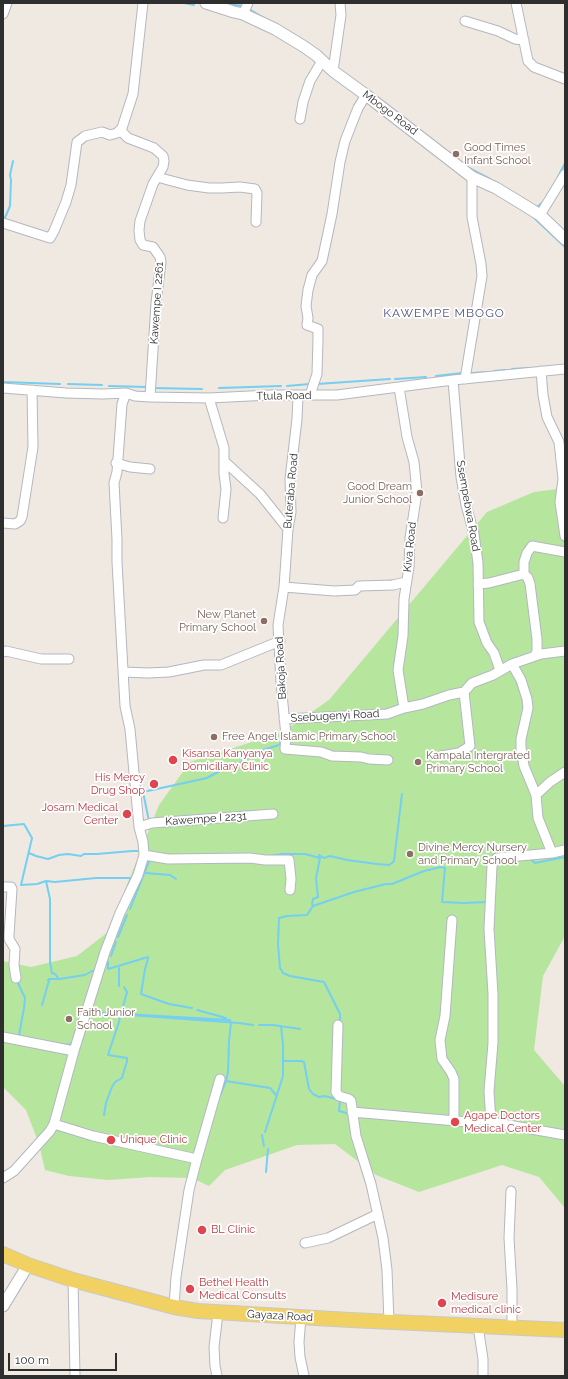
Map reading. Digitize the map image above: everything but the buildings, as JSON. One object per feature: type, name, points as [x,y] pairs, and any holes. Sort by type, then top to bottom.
[{"type":"main road","name":"Gayaza Road","points":[[3,1254],[28,1265],[73,1280],[174,1307],[218,1313],[565,1330]]},
{"type":"street","points":[[3,14],[7,3]]},
{"type":"street","points":[[3,223],[50,238],[66,202],[71,185],[77,142],[85,136],[102,132],[110,135],[117,133],[122,128],[133,94],[143,3]]},
{"type":"street","name":"Mbogo Road","points":[[206,3],[243,14],[290,37],[316,55],[320,63],[366,95],[472,177],[496,188],[540,215],[565,239]]},
{"type":"street","points":[[243,14],[248,3]]},
{"type":"street","points":[[333,71],[341,15],[340,3]]},
{"type":"street","points":[[516,3],[528,61],[531,65],[565,79]]},
{"type":"street","points":[[465,21],[498,31],[515,39],[524,40]]},
{"type":"street","points":[[300,120],[303,102],[320,63]]},
{"type":"street","points":[[310,395],[317,374],[318,329],[307,325],[308,318],[306,311],[306,300],[312,274],[322,261],[345,141],[358,108],[366,95]]},
{"type":"street","name":"Kawempe I 2261","points":[[122,128],[122,132],[128,138],[154,148],[163,156],[163,167],[153,184],[140,221],[139,230],[140,240],[143,244],[153,247],[160,257],[161,262],[156,303],[150,397]]},
{"type":"street","points":[[540,215],[565,174]]},
{"type":"street","points":[[156,177],[188,185],[209,188],[240,187],[255,189],[258,193],[256,222]]},
{"type":"street","points":[[465,379],[482,276],[472,217],[472,177]]},
{"type":"street","name":"Ttula Road","points":[[3,388],[66,393],[126,393],[135,396],[150,397],[209,398],[337,395],[453,380],[565,369]]},
{"type":"street","points":[[541,371],[547,417],[559,442],[563,479],[560,502],[565,536]]},
{"type":"street","name":"Ssempebwa Road","points":[[453,380],[461,477],[466,505],[474,534],[478,563],[479,622],[487,643],[494,653],[500,670]]},
{"type":"street","name":"Kiva Road","points":[[399,387],[407,437],[414,462],[417,492],[410,538],[409,567],[404,599],[403,636],[398,670],[404,708]]},
{"type":"street","points":[[3,523],[15,524],[20,521],[22,516],[33,447],[32,390]]},
{"type":"street","points":[[3,1178],[14,1171],[50,1131],[54,1124],[74,1051],[105,952],[120,913],[138,875],[144,855],[143,842],[139,826],[130,729],[125,706],[114,496],[122,404],[126,393]]},
{"type":"street","name":"Buteraba Road","points":[[284,588],[288,529],[291,512],[290,479],[297,419],[298,396]]},
{"type":"street","points":[[209,398],[224,448],[224,474],[226,489],[223,518]]},
{"type":"street","points":[[224,461],[260,494],[288,529]]},
{"type":"street","points":[[116,463],[130,467],[150,469]]},
{"type":"street","points":[[535,656],[537,645],[535,624],[530,584],[528,578],[524,574],[524,562],[527,553],[532,546],[565,552]]},
{"type":"street","points":[[478,584],[484,584],[524,574]]},
{"type":"street","points":[[284,588],[334,591],[355,590],[359,586],[393,585],[406,582]]},
{"type":"street","name":"Bakoja Road","points":[[284,588],[278,625],[280,641],[280,683],[286,736],[285,749],[321,752],[332,756],[388,760]]},
{"type":"street","points":[[123,672],[148,674],[169,672],[204,665],[221,665],[280,641]]},
{"type":"street","name":"Ssebugenyi Road","points":[[284,719],[387,714],[449,695],[464,692],[472,683],[493,675],[512,664],[541,654],[565,651]]},
{"type":"street","points":[[3,652],[41,659],[69,659]]},
{"type":"street","points":[[512,664],[521,680],[527,698],[528,708],[521,739],[524,766],[536,795],[538,818],[552,853]]},
{"type":"street","points":[[441,756],[459,753],[470,746],[464,692]]},
{"type":"street","points":[[536,795],[550,782],[565,772]]},
{"type":"street","name":"Kawempe I 2231","points":[[139,826],[165,822],[273,814]]},
{"type":"street","points":[[491,1122],[489,1091],[493,1043],[494,994],[489,929],[492,866],[497,858],[552,853],[565,850]]},
{"type":"street","points":[[144,855],[168,859],[250,858],[265,860],[289,860],[291,879],[290,890]]},
{"type":"street","points":[[3,887],[12,888],[7,944],[15,949],[14,963],[16,978]]},
{"type":"street","points":[[452,920],[445,1016],[440,1044],[442,1059],[454,1079],[454,1121]]},
{"type":"street","points":[[338,1025],[336,1092],[339,1096],[351,1101],[356,1136],[371,1184],[378,1214],[387,1270],[389,1322]]},
{"type":"street","points":[[3,1037],[74,1051]]},
{"type":"street","points":[[174,1307],[176,1277],[188,1190],[220,1079]]},
{"type":"street","points":[[352,1112],[468,1122],[480,1120],[565,1135]]},
{"type":"street","points":[[54,1124],[93,1136],[197,1159]]},
{"type":"street","points":[[511,1191],[509,1238],[512,1289],[512,1327]]},
{"type":"street","points":[[305,1243],[328,1238],[378,1214]]},
{"type":"street","points":[[3,1306],[28,1265]]},
{"type":"street","points":[[73,1280],[75,1376]]},
{"type":"street","points":[[217,1376],[214,1347],[218,1313]]},
{"type":"street","points":[[301,1317],[299,1342],[304,1376]]},
{"type":"street","points":[[478,1326],[484,1376]]},
{"type":"green space","points":[[565,488],[565,936],[543,976],[534,1050],[565,1086],[565,1208],[539,1177],[502,1165],[419,1192],[376,1175],[335,1144],[297,1145],[225,1170],[209,1186],[192,1178],[150,1177],[108,1180],[69,1176],[45,1170],[39,1144],[26,1110],[3,1087],[3,961],[31,967],[77,956],[108,932],[159,805],[190,762],[283,732],[329,700],[487,512],[534,492]]},
{"type":"waterway","points":[[184,3],[194,5]]},
{"type":"waterway","points":[[226,4],[243,6]]},
{"type":"waterway","points":[[249,9],[264,18]]},
{"type":"waterway","points":[[4,220],[10,206],[10,175],[13,161]]},
{"type":"waterway","points":[[557,179],[565,163]]},
{"type":"waterway","points":[[467,167],[490,179]]},
{"type":"waterway","points":[[536,208],[543,202]]},
{"type":"waterway","points":[[531,215],[565,247]]},
{"type":"waterway","points":[[512,369],[529,368]]},
{"type":"waterway","points":[[494,371],[505,370]]},
{"type":"waterway","points":[[472,373],[487,372]]},
{"type":"waterway","points":[[436,376],[462,373]]},
{"type":"waterway","points":[[395,379],[426,377]]},
{"type":"waterway","points":[[317,384],[390,379]]},
{"type":"waterway","points":[[3,382],[60,384]]},
{"type":"waterway","points":[[68,384],[102,385]]},
{"type":"waterway","points":[[287,386],[310,384]]},
{"type":"waterway","points":[[109,386],[147,387]]},
{"type":"waterway","points":[[219,388],[281,386]]},
{"type":"waterway","points":[[153,388],[202,389]]},
{"type":"waterway","points":[[149,821],[143,792],[207,778],[227,767],[242,762],[256,752],[279,745],[282,741]]},
{"type":"waterway","points":[[270,856],[282,854],[305,854],[320,858],[319,855],[324,858],[330,856],[347,860],[389,865],[394,861],[402,794]]},
{"type":"waterway","points":[[3,826],[24,824],[32,838],[21,885],[37,884],[46,881],[55,882],[96,878],[133,877]]},
{"type":"waterway","points":[[29,853],[48,859],[59,855],[68,854],[81,856],[84,854],[142,851]]},
{"type":"waterway","points":[[529,858],[535,863],[565,857]]},
{"type":"waterway","points":[[320,858],[316,878],[318,897],[313,899],[313,906],[354,892],[386,884],[392,884],[424,871],[441,867],[445,868],[442,902],[487,902]]},
{"type":"waterway","points":[[130,909],[150,859]]},
{"type":"waterway","points":[[146,873],[170,875],[176,879]]},
{"type":"waterway","points":[[128,886],[131,878]]},
{"type":"waterway","points":[[42,1005],[49,981],[48,980],[59,979],[52,973],[50,962],[50,899],[46,881]]},
{"type":"waterway","points":[[313,906],[307,915],[279,918],[278,944],[280,968],[283,973],[290,976],[324,982],[340,1014],[340,1024]]},
{"type":"waterway","points":[[118,937],[127,915]]},
{"type":"waterway","points":[[111,956],[116,942]]},
{"type":"waterway","points":[[108,962],[108,969],[148,957]]},
{"type":"waterway","points":[[148,959],[141,994],[169,1004],[192,1008]]},
{"type":"waterway","points":[[119,968],[119,986]]},
{"type":"waterway","points":[[59,979],[85,975],[95,970]]},
{"type":"waterway","points":[[17,981],[25,998],[19,1035],[24,1037]]},
{"type":"waterway","points":[[104,1115],[106,1103],[112,1087],[115,1082],[122,1078],[127,1061],[127,1058],[108,1055],[127,992],[124,987]]},
{"type":"waterway","points":[[197,1010],[226,1018]]},
{"type":"waterway","points":[[88,1012],[230,1020]]},
{"type":"waterway","points":[[89,1012],[253,1025]]},
{"type":"waterway","points":[[230,1022],[228,1072],[226,1081],[270,1088],[277,1096]]},
{"type":"waterway","points":[[259,1025],[273,1025],[300,1029]]},
{"type":"waterway","points":[[265,1132],[283,1076],[283,1044],[281,1026]]},
{"type":"waterway","points":[[34,1039],[64,1045],[73,1044]]},
{"type":"waterway","points":[[284,1061],[304,1062],[309,1089],[313,1094],[319,1097],[325,1096],[340,1100],[339,1111],[350,1114]]},
{"type":"waterway","points":[[219,1098],[226,1081]]},
{"type":"waterway","points":[[262,1135],[264,1146]]},
{"type":"waterway","points":[[266,1172],[268,1149]]},
{"type":"place","name":"Good Times Infant School","points":[[456,154]]},
{"type":"place","name":"Good Dream Junior School","points":[[420,493]]},
{"type":"place","name":"New Planet Primary School","points":[[264,621]]},
{"type":"place","name":"Free Angel Islamic Primary School","points":[[214,737]]},
{"type":"place","name":"Kisansa Kanyanya Domiciliary Clinic","points":[[173,760]]},
{"type":"place","name":"Kampala Intergrated Primary School","points":[[418,762]]},
{"type":"place","name":"His Mercy Drug Shop","points":[[154,784]]},
{"type":"place","name":"Josam Medical Center","points":[[127,814]]},
{"type":"place","name":"Divine Mercy Nursery and Primary School","points":[[410,854]]},
{"type":"place","name":"Faith Junior School","points":[[69,1019]]},
{"type":"place","name":"Agape Doctors Medical Center","points":[[455,1122]]},
{"type":"place","name":"Unique Clinic","points":[[111,1140]]},
{"type":"place","name":"BL Clinic","points":[[202,1230]]},
{"type":"place","name":"Bethel Health Medical Consults","points":[[190,1289]]},
{"type":"place","name":"Medisure medical clinic","points":[[442,1303]]},
{"type":"district","name":"KAWEMPE MBOGO","points":[[444,313]]}]
